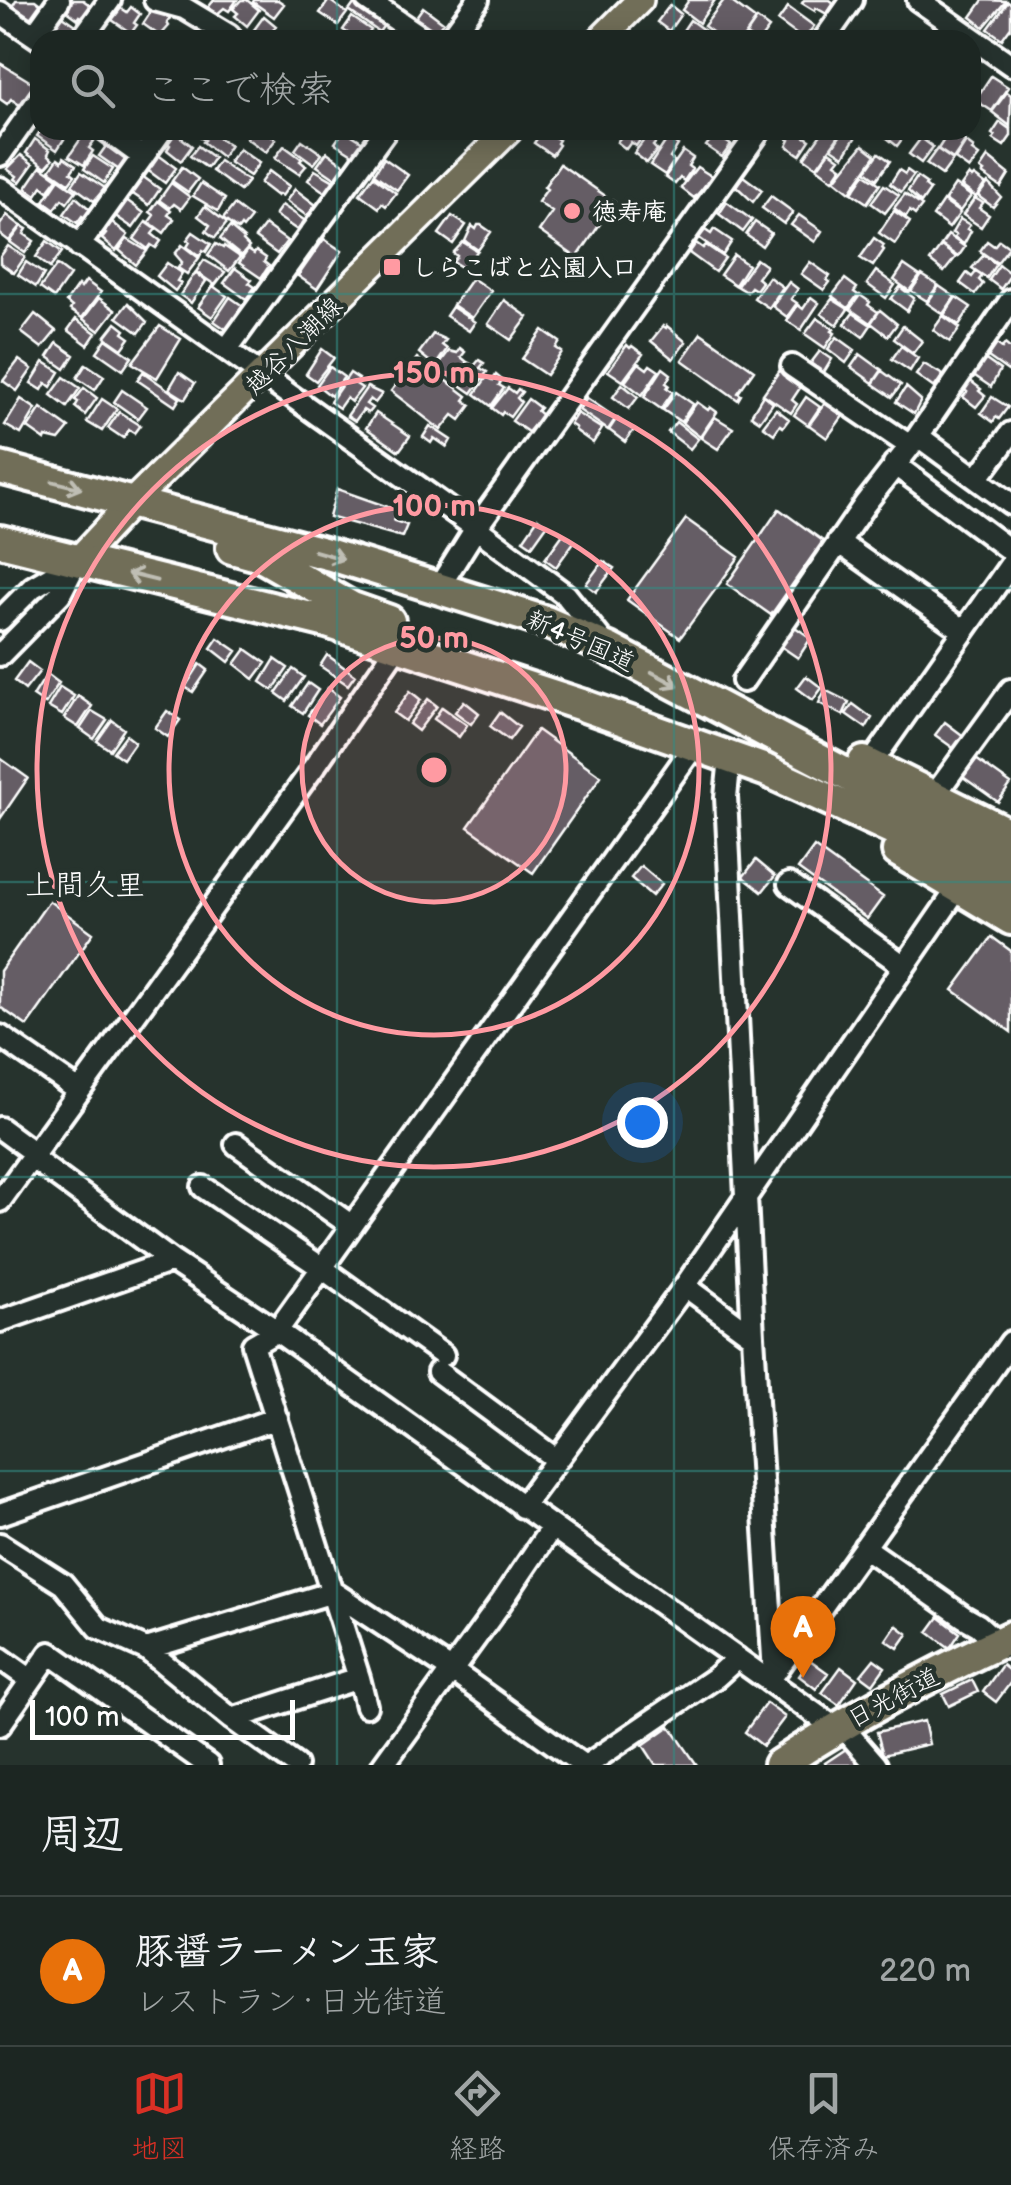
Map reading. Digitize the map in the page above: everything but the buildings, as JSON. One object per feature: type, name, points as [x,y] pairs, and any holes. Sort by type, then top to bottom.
[{"type":"highway","name":"新4号国道","points":[[0,468],[133,501],[546,622],[609,649],[878,791],[1011,868]]},
{"type":"highway","points":[[133,501],[151,522],[261,556],[352,608],[504,663],[541,692]]},
{"type":"highway","points":[[0,540],[326,622],[730,757],[923,842],[1011,892]]},
{"type":"highway","points":[[730,714],[765,721],[1008,827]]},
{"type":"highway","points":[[765,770],[804,802],[911,858],[1011,919]]},
{"type":"highway","name":"日光街道","points":[[779,1765],[910,1686],[1007,1645]]},
{"type":"main road","points":[[610,30],[640,0]]},
{"type":"main road","name":"越谷八潮線","points":[[78,561],[133,501],[500,140]]},
{"type":"street","points":[[41,30],[58,0]]},
{"type":"street","points":[[88,30],[110,0]]},
{"type":"street","points":[[155,0],[184,8],[221,30]]},
{"type":"street","points":[[367,0],[411,30]]},
{"type":"street","points":[[459,30],[478,0]]},
{"type":"street","points":[[831,30],[852,0]]},
{"type":"street","points":[[918,0],[967,30]]},
{"type":"street","points":[[0,12],[30,33]]},
{"type":"street","points":[[981,39],[1007,55]]},
{"type":"street","points":[[0,154],[30,112]]},
{"type":"street","points":[[120,140],[143,156]]},
{"type":"street","points":[[79,246],[155,140]]},
{"type":"street","points":[[226,349],[379,140]]},
{"type":"street","points":[[439,588],[476,528],[753,140]]},
{"type":"street","points":[[0,188],[566,595],[609,649]]},
{"type":"street","points":[[743,681],[1011,300]]},
{"type":"street","points":[[792,366],[977,479],[1011,504]]},
{"type":"street","points":[[977,479],[1011,433]]},
{"type":"street","points":[[894,464],[1011,551]]},
{"type":"street","points":[[838,542],[964,631]]},
{"type":"street","points":[[0,620],[32,587],[78,561]]},
{"type":"street","points":[[0,655],[60,594],[78,561]]},
{"type":"street","points":[[870,765],[964,631],[1003,591],[1011,564]]},
{"type":"street","points":[[0,1201],[314,767],[398,644]]},
{"type":"street","points":[[934,796],[1011,690]]},
{"type":"street","points":[[366,1706],[253,1345],[277,1331],[694,746]]},
{"type":"street","points":[[730,757],[726,796],[772,1677]]},
{"type":"street","points":[[789,884],[904,966]]},
{"type":"street","points":[[522,1507],[685,1286],[958,888]]},
{"type":"street","points":[[0,1036],[79,1091]]},
{"type":"street","points":[[0,1128],[172,1260],[737,1658],[772,1677],[838,1727],[876,1765]]},
{"type":"street","points":[[236,1144],[352,1226]]},
{"type":"street","points":[[203,1187],[322,1268],[557,1460]]},
{"type":"street","points":[[0,1321],[172,1260]]},
{"type":"street","points":[[685,1286],[753,1336]]},
{"type":"street","points":[[772,1677],[1011,1342]]},
{"type":"street","points":[[0,1514],[277,1418]]},
{"type":"street","points":[[383,1765],[552,1527]]},
{"type":"street","points":[[0,1545],[63,1584],[100,1628],[146,1650],[296,1765]]},
{"type":"street","points":[[864,1547],[1007,1645]]},
{"type":"street","points":[[146,1650],[333,1592]]},
{"type":"street","points":[[333,1592],[585,1765],[716,1677],[737,1658]]},
{"type":"street","points":[[0,1725],[50,1653],[208,1765]]},
{"type":"street","points":[[0,1658],[31,1680]]},
{"type":"street","points":[[232,1718],[359,1678]]},
{"type":"place","name":"徳寿庵","points":[[572,211]]},
{"type":"place","name":"しらこばと公園入口","points":[[392,267]]},
{"type":"place","name":"豚醤ラーメン玉家","points":[[803,1678]]},
{"type":"district","name":"上間久里","points":[[85,885]]}]
